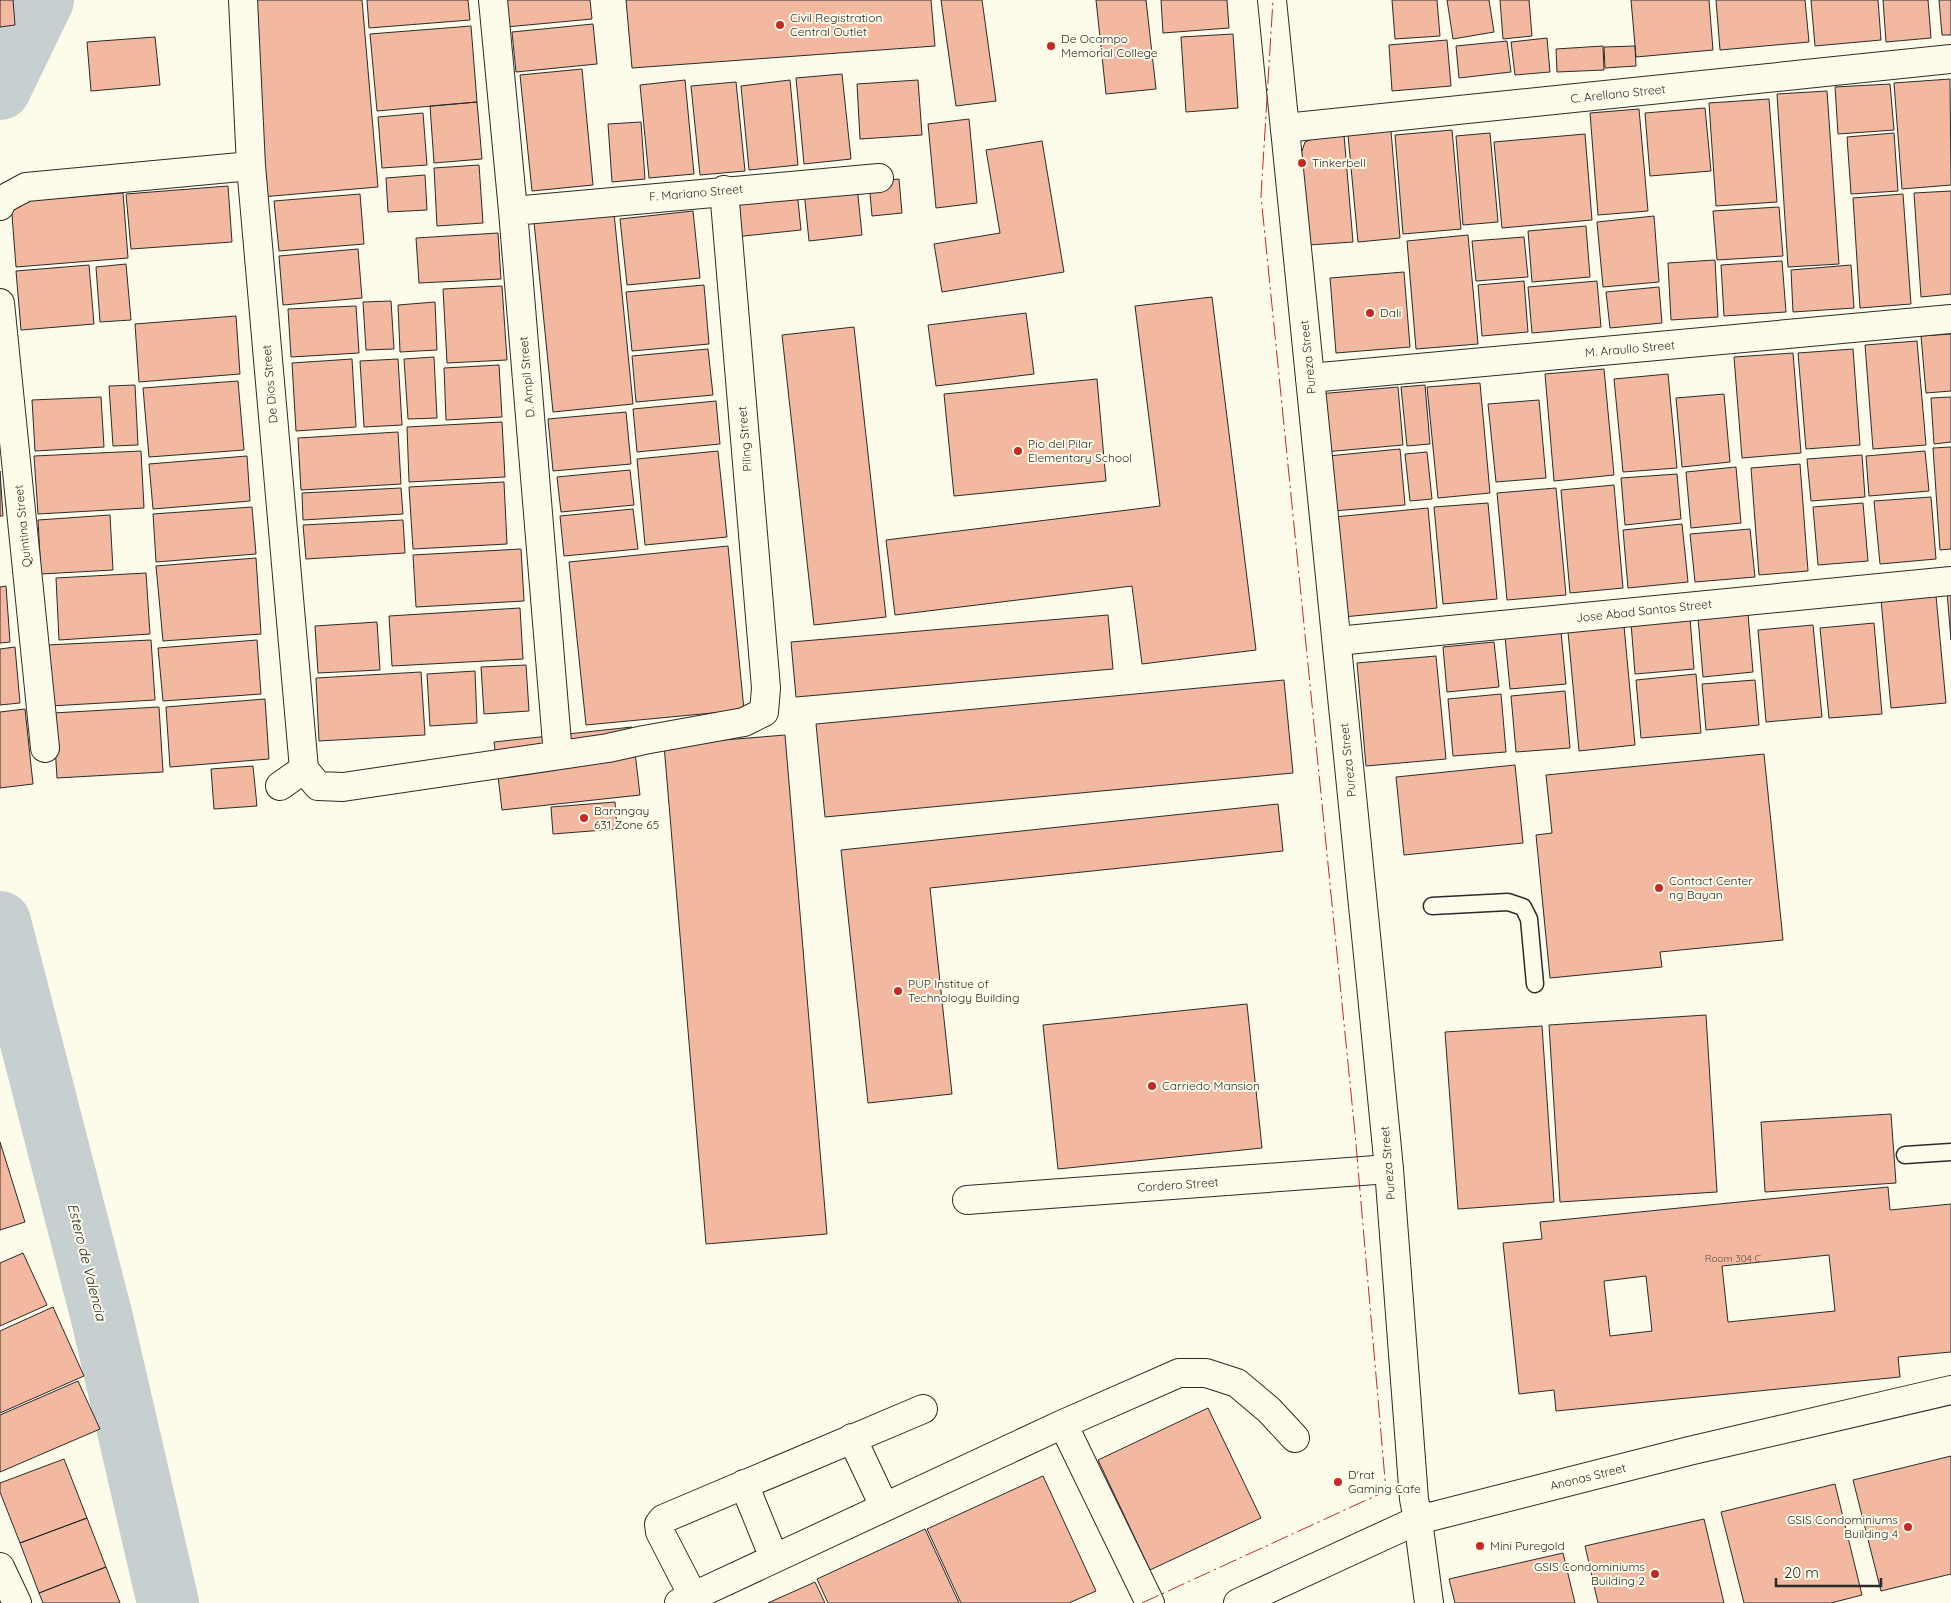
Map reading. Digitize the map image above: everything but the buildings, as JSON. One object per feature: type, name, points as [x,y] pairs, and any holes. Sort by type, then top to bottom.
[{"type":"street","name":"De Dios Street","points":[[243,0],[251,166],[304,768]]},
{"type":"street","name":"D. Ampil Street","points":[[493,0],[513,210],[558,755]]},
{"type":"street","name":"Pureza Street","points":[[1272,0],[1388,1169],[1413,1480],[1429,1603]]},
{"type":"street","name":"C. Arellano Street","points":[[1286,128],[1951,59]]},
{"type":"street","points":[[0,206],[2,200],[26,187],[251,166]]},
{"type":"street","name":"F. Mariano Street","points":[[513,210],[724,190],[879,178]]},
{"type":"street","name":"Piling Street","points":[[558,755],[608,748],[744,722],[764,712],[766,688],[724,190]]},
{"type":"street","name":"Quintina Street","points":[[0,303],[45,748]]},
{"type":"street","name":"M. Araullo Street","points":[[1310,378],[1951,319]]},
{"type":"street","name":"Jose Abad Santos Street","points":[[1337,641],[1951,581]]},
{"type":"street","points":[[280,786],[304,768],[318,786],[344,787],[558,755]]},
{"type":"street","name":"Cordero Street","points":[[967,1200],[1388,1169]]},
{"type":"street","points":[[923,1409],[663,1518],[659,1524],[660,1532],[686,1600],[884,1506],[1178,1373],[1206,1373],[1236,1383],[1269,1410],[1295,1438]]},
{"type":"street","name":"Anonas Street","points":[[1238,1603],[1418,1520],[1689,1451],[1951,1390]]},
{"type":"street","points":[[1062,1424],[1150,1603]]},
{"type":"street","points":[[852,1438],[884,1506]]},
{"type":"street","points":[[744,1484],[774,1558]]},
{"type":"street","points":[[0,1567],[16,1603]]},
{"type":"lane","points":[[1432,906],[1508,902],[1522,907],[1529,920],[1535,984]]},
{"type":"lane","points":[[1905,1155],[1951,1152]]},
{"type":"waterway","name":"Estero de Valencia","points":[[0,89],[43,0]]},
{"type":"waterway","name":"Estero de Valencia","points":[[0,922],[102,1318],[168,1603]]},
{"type":"power","points":[[1142,1603],[1386,1491],[1355,1133],[1261,196],[1273,0]]},
{"type":"place","name":"Civil Registration Central Outlet","points":[[780,25]]},
{"type":"place","name":"De Ocampo Memorial College","points":[[1051,46]]},
{"type":"place","name":"Tinkerbell","points":[[1302,163]]},
{"type":"place","name":"Dali","points":[[1370,313]]},
{"type":"place","name":"Pio del Pilar Elementary School","points":[[1018,451]]},
{"type":"place","name":"Barangay 631 Zone 65","points":[[584,818]]},
{"type":"place","name":"Contact Center ng Bayan","points":[[1659,888]]},
{"type":"place","name":"PUP Institue of Technology Building","points":[[898,991]]},
{"type":"place","name":"Carriedo Mansion","points":[[1152,1086]]},
{"type":"place","name":"D'rat Gaming Cafe","points":[[1338,1482]]},
{"type":"place","name":"GSIS Condominiums Building 4","points":[[1908,1527]]},
{"type":"place","name":"Mini Puregold","points":[[1480,1546]]},
{"type":"place","name":"GSIS Condominiums Building 2","points":[[1655,1574]]}]
